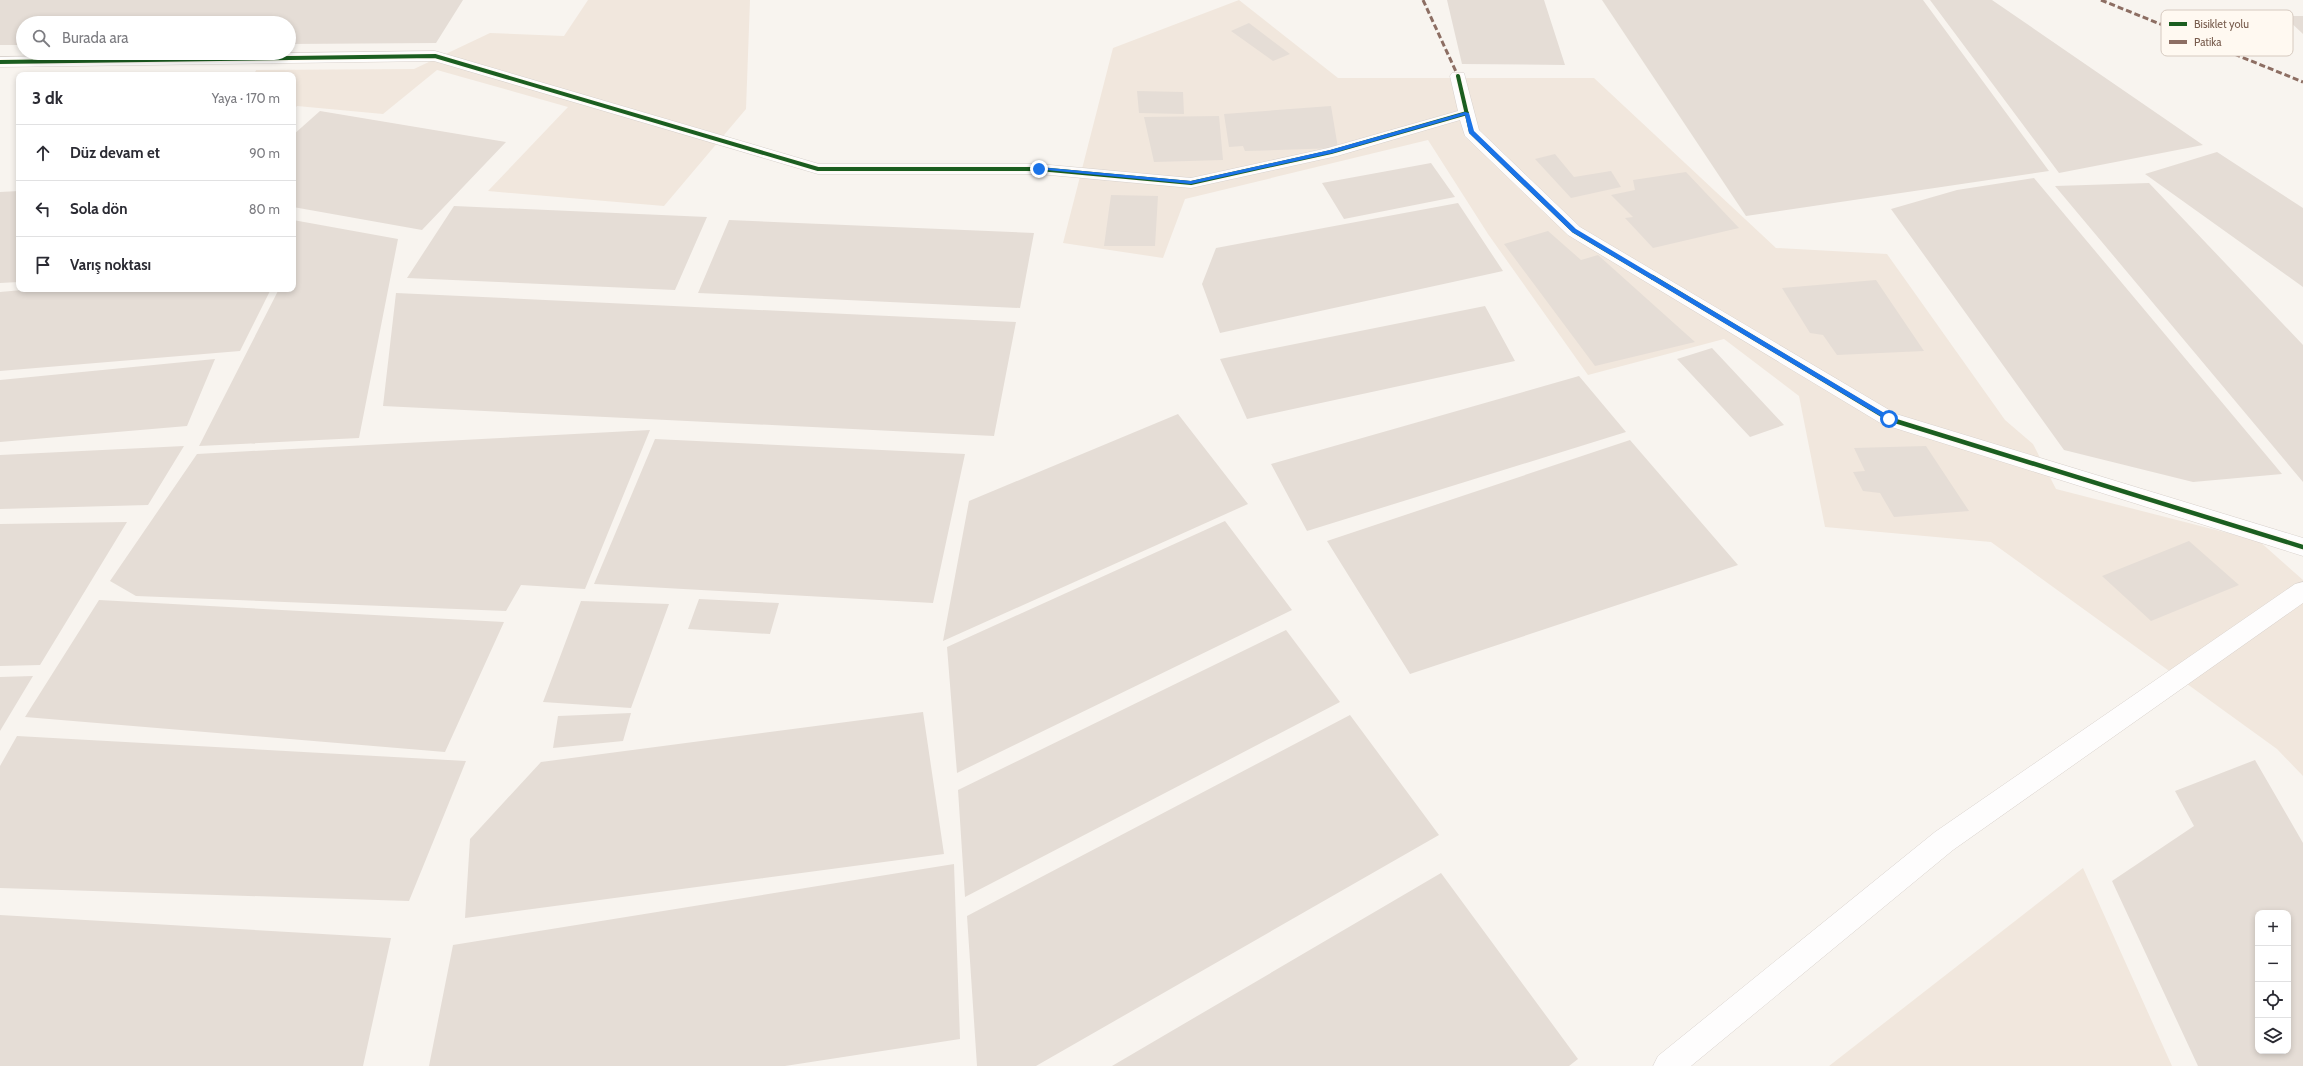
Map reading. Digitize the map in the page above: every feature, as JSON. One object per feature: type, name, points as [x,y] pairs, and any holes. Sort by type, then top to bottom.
[{"type":"street","points":[[296,58],[435,56],[818,170],[1039,169],[1191,183],[1331,152],[1467,113]]},
{"type":"street","points":[[0,62],[145,60]]},
{"type":"street","points":[[1458,76],[1471,132],[1574,231],[1889,419],[2303,547]]},
{"type":"street","points":[[1668,1066],[1944,841],[2303,591]]},
{"type":"shaded area","points":[[588,0],[750,0],[746,109],[664,206],[488,191],[568,107],[437,70],[383,114],[296,107],[296,72],[255,72],[256,70],[414,69],[490,33],[564,36]]},
{"type":"shaded area","points":[[1239,0],[1338,78],[1594,78],[1776,248],[1887,254],[2005,420],[2033,444],[2056,489],[2259,541],[2303,580],[2303,776],[2277,749],[1991,542],[1825,527],[1799,396],[1724,339],[1588,375],[1488,234],[1428,140],[1185,199],[1163,258],[1063,243],[1113,48]]},
{"type":"shaded area","points":[[2083,868],[2172,1066],[1829,1066]]},
{"type":"building","points":[[0,0],[463,0],[436,43],[296,44],[296,16],[16,16],[16,45],[0,45]]},
{"type":"building","points":[[1447,0],[1544,0],[1565,65],[1462,64]]},
{"type":"building","points":[[1602,0],[1923,0],[2049,171],[1746,216]]},
{"type":"building","points":[[1930,0],[1992,0],[2203,145],[2059,173]]},
{"type":"building","points":[[2293,16],[2303,16],[2303,34],[2293,25]]},
{"type":"building","points":[[1249,23],[1290,54],[1273,61],[1231,31]]},
{"type":"building","points":[[1137,91],[1183,92],[1184,114],[1139,113]]},
{"type":"building","points":[[1331,106],[1338,148],[1245,151],[1243,146],[1229,147],[1224,114]]},
{"type":"building","points":[[320,111],[506,142],[422,230],[296,208],[296,132]]},
{"type":"building","points":[[1219,116],[1223,160],[1154,162],[1144,117]]},
{"type":"building","points":[[2217,152],[2303,208],[2303,287],[2145,174]]},
{"type":"building","points":[[1555,154],[1574,177],[1611,171],[1621,187],[1571,198],[1535,159]]},
{"type":"building","points":[[1431,163],[1455,197],[1344,219],[1322,183]]},
{"type":"building","points":[[1686,172],[1739,228],[1653,248],[1625,218],[1633,217],[1611,195],[1635,190],[1633,180]]},
{"type":"building","points":[[2034,178],[2282,474],[2193,482],[2064,450],[1891,209],[1957,190]]},
{"type":"building","points":[[2149,183],[2303,345],[2303,482],[2055,186]]},
{"type":"building","points":[[16,191],[16,282],[0,283],[0,192]]},
{"type":"building","points":[[1111,195],[1158,196],[1155,246],[1104,246]]},
{"type":"building","points":[[1458,203],[1503,271],[1220,333],[1202,284],[1216,248]]},
{"type":"building","points":[[454,206],[707,217],[675,290],[407,278]]},
{"type":"building","points":[[729,220],[1034,233],[1020,308],[698,293]]},
{"type":"building","points":[[296,221],[398,239],[359,438],[199,446],[277,292],[296,292]]},
{"type":"building","points":[[1548,231],[1581,260],[1598,255],[1695,342],[1595,366],[1504,244]]},
{"type":"building","points":[[1876,280],[1924,351],[1837,355],[1823,335],[1810,333],[1782,288]]},
{"type":"building","points":[[16,291],[16,292],[270,292],[240,351],[0,371],[0,292]]},
{"type":"building","points":[[396,293],[1016,322],[994,436],[383,406]]},
{"type":"building","points":[[1485,306],[1515,361],[1247,419],[1220,359]]},
{"type":"building","points":[[1712,348],[1784,425],[1750,437],[1677,359]]},
{"type":"building","points":[[215,359],[187,426],[0,442],[0,380]]},
{"type":"building","points":[[1579,376],[1626,432],[1307,531],[1271,464]]},
{"type":"building","points":[[1178,414],[1248,504],[943,641],[969,501]]},
{"type":"building","points":[[650,430],[585,589],[521,585],[506,611],[136,596],[110,581],[197,454]]},
{"type":"building","points":[[655,439],[965,454],[933,603],[594,584]]},
{"type":"building","points":[[1630,440],[1738,565],[1410,674],[1327,541]]},
{"type":"building","points":[[184,446],[148,505],[0,509],[0,455]]},
{"type":"building","points":[[1926,446],[1969,511],[1894,517],[1880,493],[1863,491],[1853,472],[1865,471],[1854,448]]},
{"type":"building","points":[[1225,521],[1292,610],[957,773],[947,647]]},
{"type":"building","points":[[127,522],[40,665],[0,666],[0,524]]},
{"type":"building","points":[[2189,541],[2239,585],[2151,621],[2102,576]]},
{"type":"building","points":[[699,599],[779,603],[770,634],[688,629]]},
{"type":"building","points":[[99,600],[504,622],[445,752],[25,717]]},
{"type":"building","points":[[581,601],[669,604],[631,708],[543,702]]},
{"type":"building","points":[[1286,630],[1340,702],[965,897],[958,790]]},
{"type":"building","points":[[33,676],[0,731],[0,677]]},
{"type":"building","points":[[923,712],[944,854],[465,918],[470,839],[541,762]]},
{"type":"building","points":[[631,713],[623,741],[553,748],[558,716]]},
{"type":"building","points":[[1350,715],[1439,835],[1036,1066],[977,1066],[967,916]]},
{"type":"building","points":[[17,736],[466,761],[409,901],[0,888],[0,766]]},
{"type":"building","points":[[2255,760],[2303,843],[2303,1066],[2198,1066],[2112,881],[2194,826],[2175,791]]},
{"type":"building","points":[[954,864],[960,1039],[785,1066],[429,1066],[453,945]]},
{"type":"building","points":[[1441,873],[1578,1059],[1569,1066],[1112,1066]]},
{"type":"building","points":[[0,915],[391,938],[363,1066],[0,1066]]},
{"type":"marked path","points":[[1423,0],[1458,76]]},
{"type":"marked path","points":[[2101,0],[2161,24]]},
{"type":"marked path","points":[[2239,56],[2303,82]]},
{"type":"cycle path","points":[[296,58],[435,56],[818,169],[1039,169],[1191,183],[1331,152],[1467,113]]},
{"type":"cycle path","points":[[0,62],[145,60]]},
{"type":"cycle path","points":[[1458,76],[1471,132],[1574,231],[1889,419],[2303,547]]},
{"type":"route","points":[[1039,169],[1191,183],[1331,152],[1467,113],[1471,132],[1574,231],[1889,419]]}]
